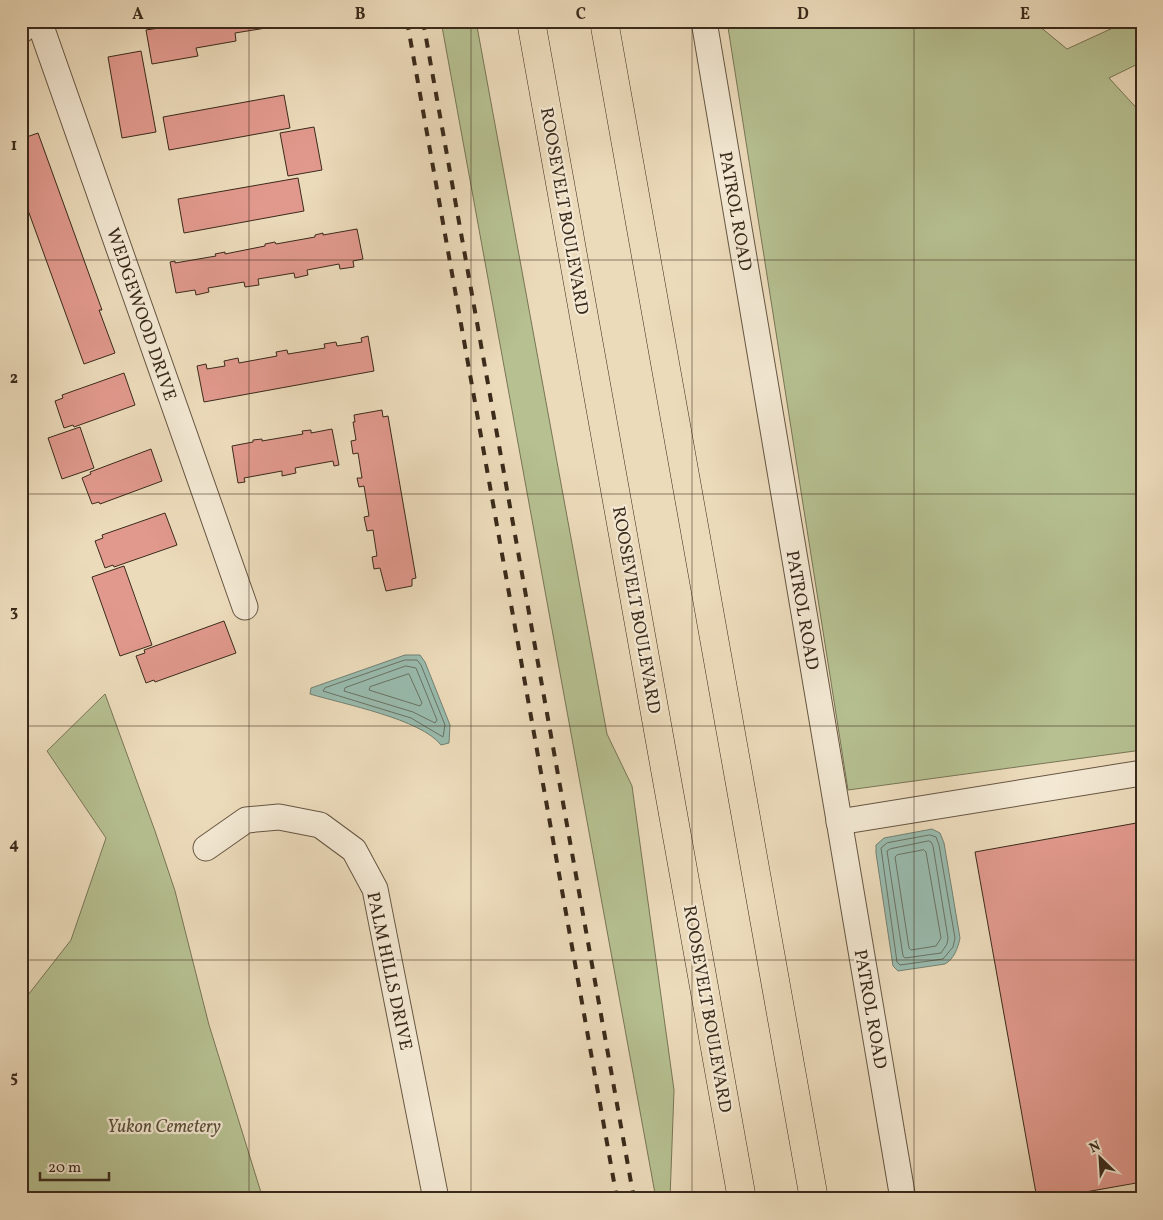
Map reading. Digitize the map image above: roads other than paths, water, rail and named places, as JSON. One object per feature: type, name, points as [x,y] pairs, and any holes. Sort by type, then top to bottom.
[{"type":"highway","name":"ROOSEVELT BOULEVARD","points":[[531,21],[742,1199]]},
{"type":"highway","points":[[604,21],[814,1199]]},
{"type":"street","points":[[21,31],[33,21]]},
{"type":"street","name":"WEDGEWOOD DRIVE","points":[[40,21],[245,607]]},
{"type":"street","name":"PATROL ROAD","points":[[704,21],[903,1199]]},
{"type":"street","points":[[839,822],[1142,773]]},
{"type":"street","name":"PALM HILLS DRIVE","points":[[206,848],[246,820],[279,817],[320,825],[354,850],[375,889],[436,1199]]},
{"type":"water","points":[[405,655],[420,655],[425,662],[450,725],[449,743],[441,745],[417,727],[399,720],[310,694],[311,688]]},
{"type":"water","points":[[932,829],[940,833],[944,843],[960,938],[953,956],[945,964],[898,971],[893,966],[876,845],[884,838]]},
{"type":"railway","points":[[407,21],[617,1199]]},
{"type":"railway","points":[[423,21],[634,1199]]},
{"type":"park label","name":"Yukon Cemetery","points":[[164,1126]]}]
